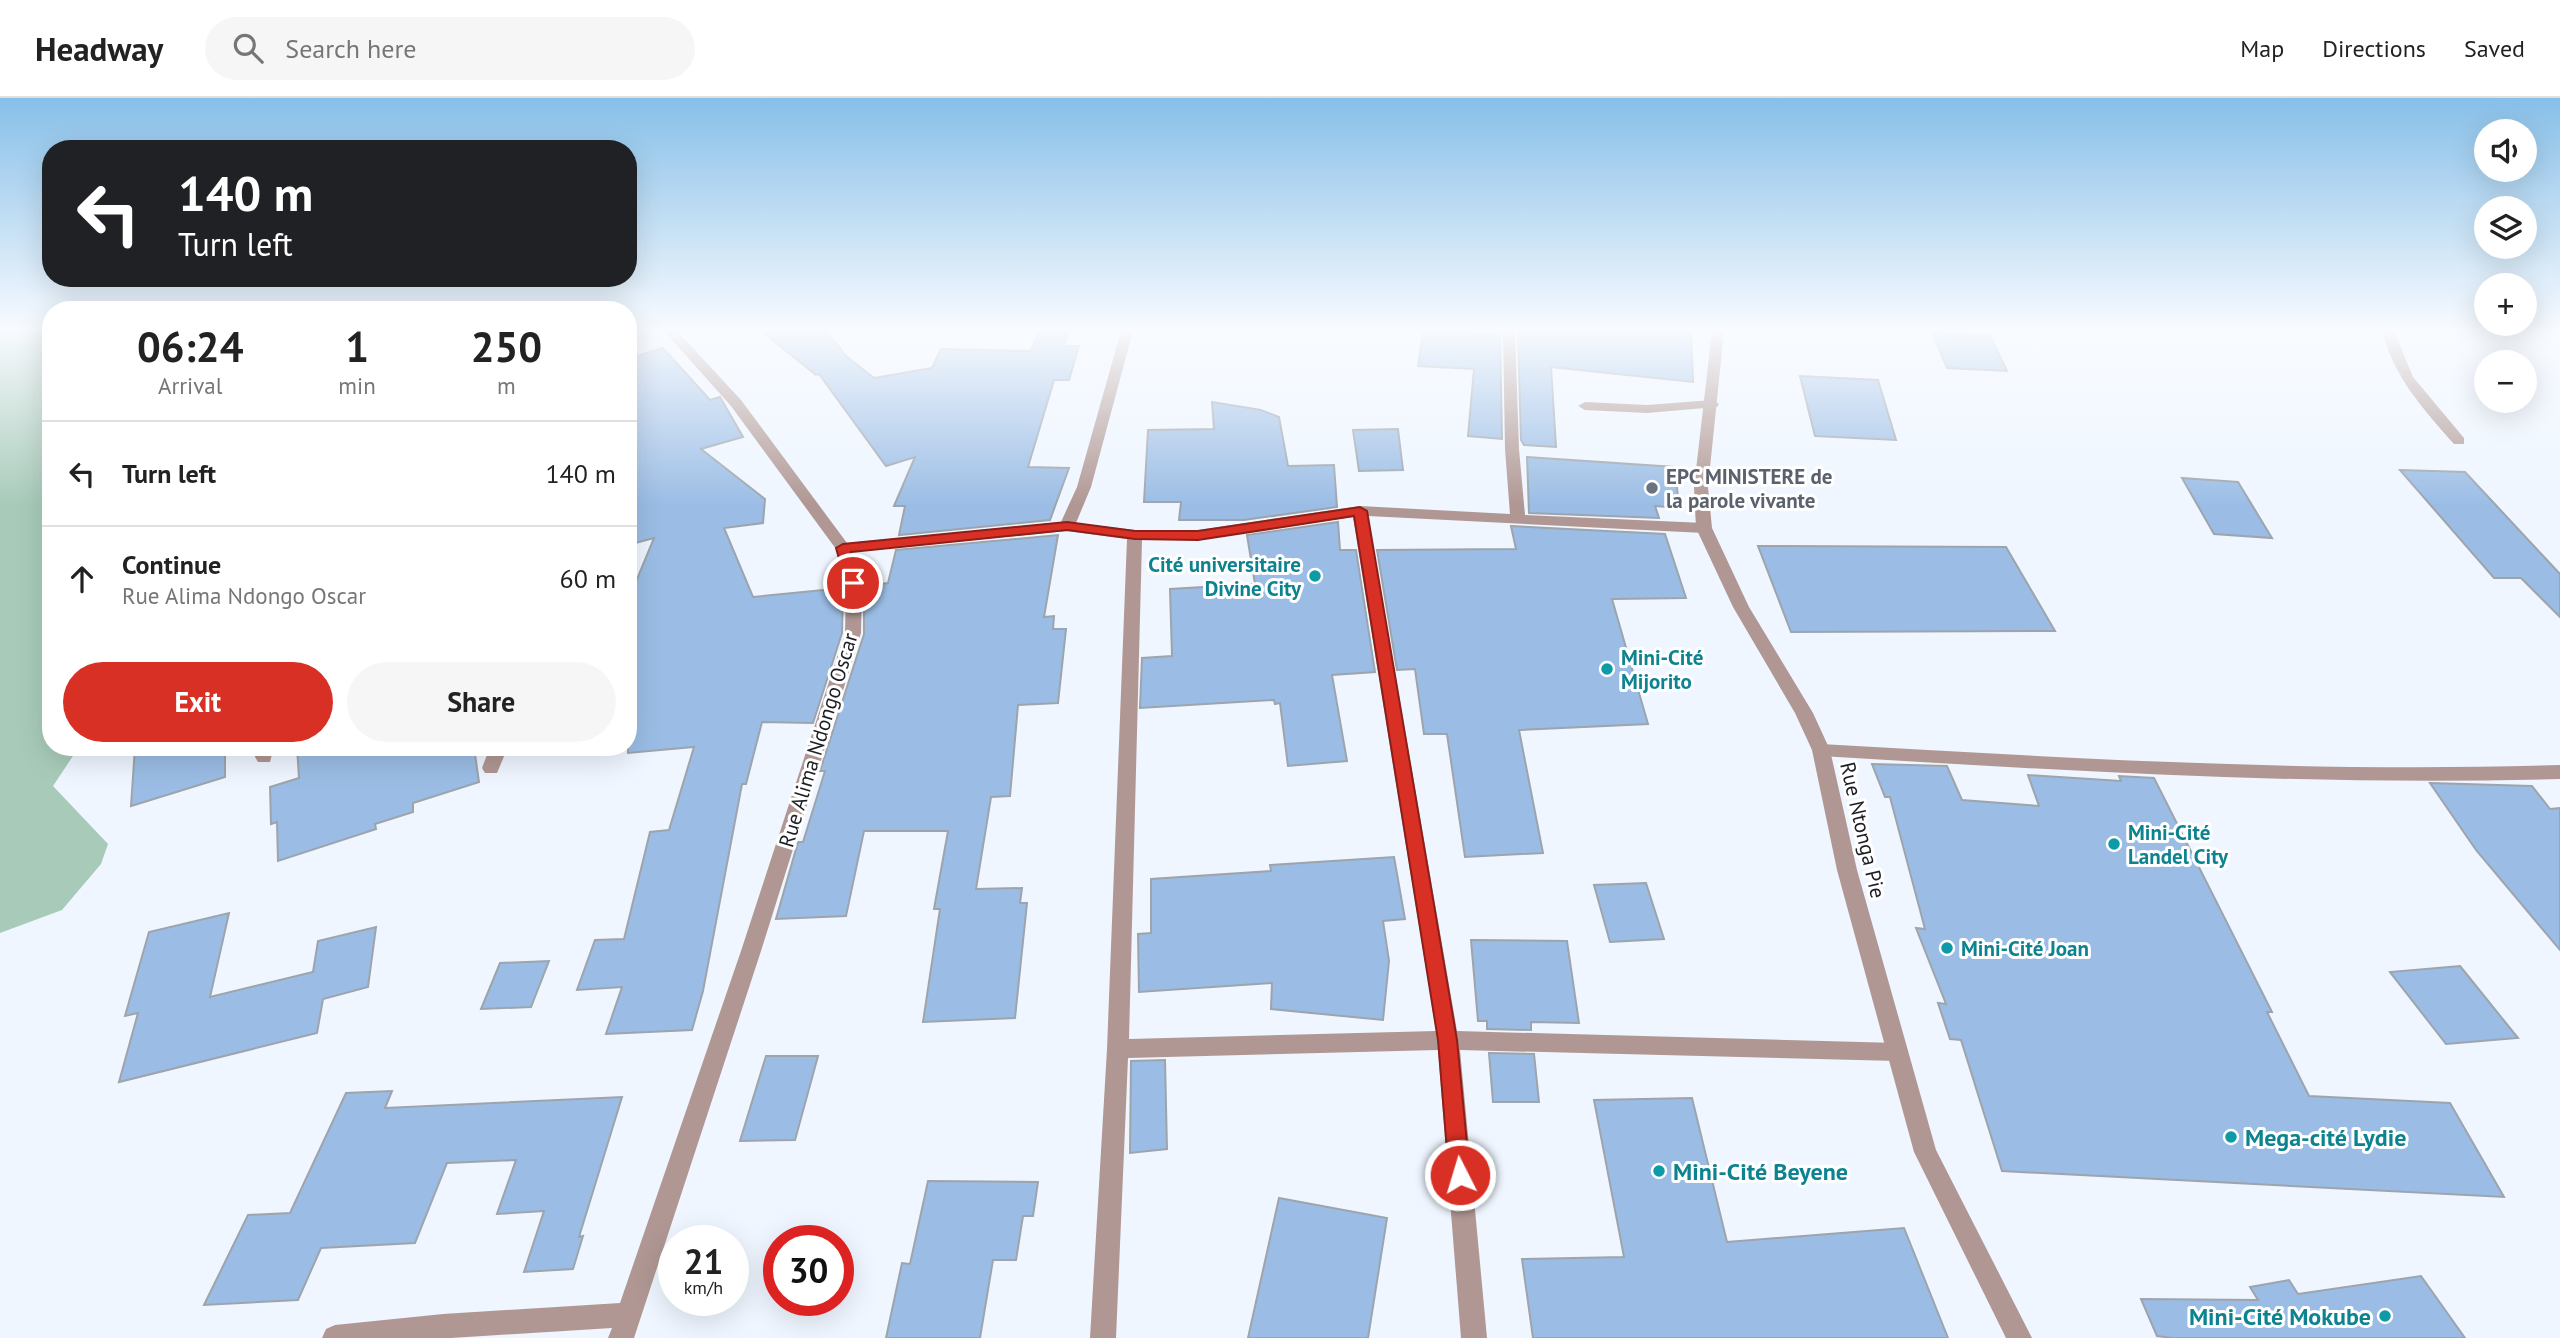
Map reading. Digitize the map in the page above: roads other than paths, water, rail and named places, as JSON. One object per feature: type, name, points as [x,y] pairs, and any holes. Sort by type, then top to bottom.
[{"type":"street","name":"Rue Alima Ndongo Oscar","points":[[625,1327],[747,964],[853,633],[856,599],[851,567],[843,548],[723,389]]},
{"type":"street","points":[[1067,526],[1084,488],[1111,389]]},
{"type":"street","points":[[1511,389],[1511,463],[1518,520]]},
{"type":"street","name":"Rue Ntonga Pie","points":[[1713,389],[1701,487],[1704,528],[1741,607],[1804,713],[1821,750],[1847,870],[1925,1152],[2019,1338]]},
{"type":"street","points":[[2414,389],[2459,441]]},
{"type":"street","points":[[1586,406],[1647,408],[1712,404]]},
{"type":"street","points":[[843,548],[1067,526],[1135,535],[1198,535],[1360,511],[1704,528]]},
{"type":"street","points":[[1360,511],[1448,1040],[1474,1338]]},
{"type":"street","points":[[1102,1338],[1118,1049],[1135,535]]},
{"type":"street","points":[[1821,750],[2230,772],[2441,777],[2560,772]]},
{"type":"street","points":[[491,768],[496,756]]},
{"type":"street","points":[[1118,1049],[1448,1040],[1897,1052]]},
{"type":"street","points":[[335,1338],[443,1326],[625,1327]]},
{"type":"place","name":"EPC MINISTERE de la parole vivante","points":[[1652,488]]},
{"type":"place","name":"Cité universitaire Divine City","points":[[1315,576]]},
{"type":"place","name":"Mini-Cité Mijorito","points":[[1607,669]]},
{"type":"place","name":"Mini-Cité Landel City","points":[[2114,844]]},
{"type":"place","name":"Mini-Cité Joan","points":[[1947,948]]},
{"type":"place","name":"Mega-cité Lydie","points":[[2231,1137]]},
{"type":"place","name":"Mini-Cité Beyene","points":[[1659,1171]]},
{"type":"place","name":"Mini-Cité Mokube","points":[[2385,1316]]}]
